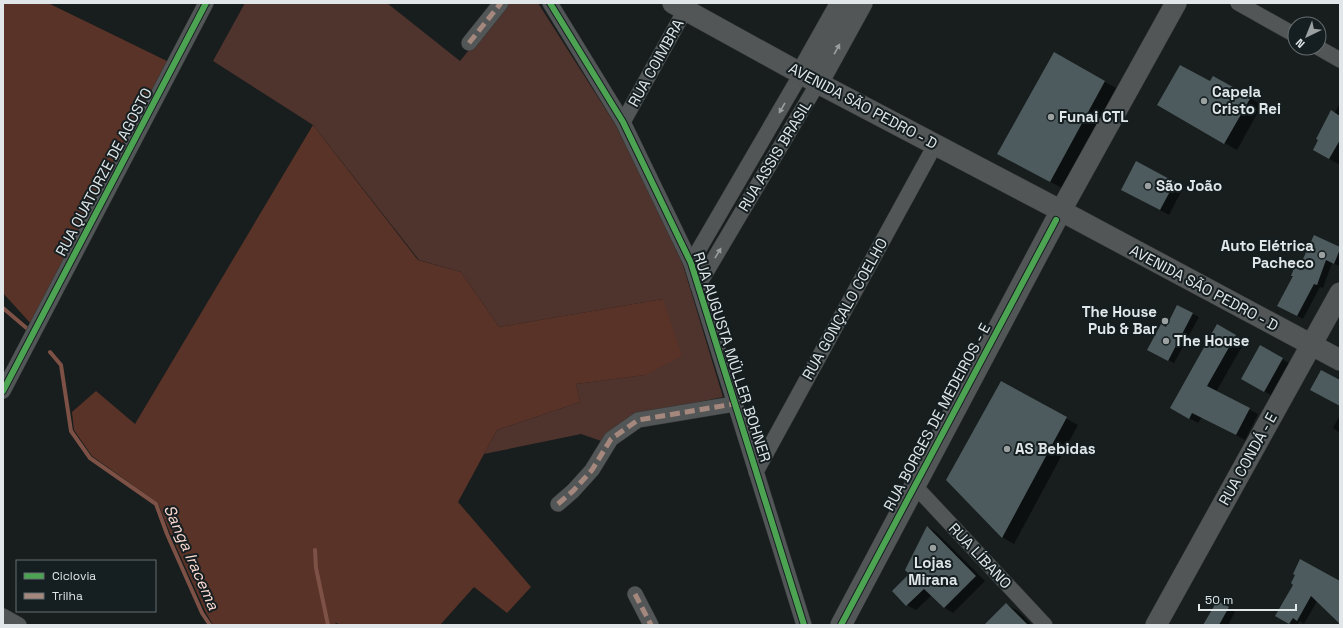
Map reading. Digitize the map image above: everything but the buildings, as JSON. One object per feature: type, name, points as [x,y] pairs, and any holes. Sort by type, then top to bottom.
[{"type":"street","name":"RUA QUATORZE DE AGOSTO","points":[[3,391],[206,3]]},
{"type":"street","points":[[469,43],[501,3]]},
{"type":"street","name":"RUA AUGUSTA MÜLLER BOHNER","points":[[550,3],[623,122],[691,263],[804,625]]},
{"type":"street","name":"RUA ASSIS BRASIL","points":[[698,286],[810,79],[841,3]]},
{"type":"street","name":"RUA ASSIS BRASIL","points":[[691,263],[810,79],[862,3]]},
{"type":"street","name":"RUA BORGES DE MEDEIROS - E","points":[[841,625],[1061,212],[1176,3]]},
{"type":"street","points":[[1238,3],[1287,31]]},
{"type":"street","name":"RUA COIMBRA","points":[[623,122],[682,5]]},
{"type":"street","name":"AVENIDA SÃO PEDRO - D","points":[[682,5],[810,79],[1340,360]]},
{"type":"street","points":[[1327,53],[1340,60]]},
{"type":"street","name":"RUA GONÇALO COELHO","points":[[756,472],[935,145]]},
{"type":"street","name":"RUA CONDÁ - E","points":[[1156,625],[1340,293]]},
{"type":"street","points":[[558,504],[573,492],[592,470],[611,439],[638,420],[734,404]]},
{"type":"street","name":"RUA LÍBANO","points":[[915,486],[1045,625]]},
{"type":"street","points":[[635,594],[651,625]]},
{"type":"street","points":[[3,616],[19,625]]},
{"type":"shaded area","points":[[3,3],[48,3],[171,63],[32,325],[3,293]]},
{"type":"shaded area","points":[[245,3],[387,3],[460,61],[507,3],[538,3],[615,124],[638,167],[683,265],[723,397],[634,416],[604,442],[581,434],[484,454],[497,430],[580,402],[576,384],[644,375],[663,299],[499,327],[461,272],[419,260],[313,125],[213,61]]},
{"type":"shaded area","points":[[313,125],[418,260],[461,272],[499,327],[663,299],[682,356],[645,375],[576,384],[580,402],[497,430],[458,502],[531,587],[507,613],[474,587],[440,625],[341,625],[336,623],[334,625],[213,625],[205,611],[158,503],[92,456],[74,430],[72,412],[96,391],[135,424]]},
{"type":"waterway","name":"Sanga Iracema","points":[[3,308],[30,331]]},
{"type":"waterway","name":"Sanga Iracema","points":[[50,352],[61,365],[71,431],[90,458],[156,504],[167,534],[202,613],[210,625]]},
{"type":"waterway","points":[[315,550],[316,568],[328,625]]},
{"type":"marked path","points":[[469,43],[501,3]]},
{"type":"marked path","points":[[558,504],[573,491],[592,470],[611,439],[638,420],[734,404]]},
{"type":"marked path","points":[[635,594],[651,625]]},
{"type":"cycle path","points":[[3,391],[206,3]]},
{"type":"cycle path","points":[[550,3],[623,122],[691,263],[804,625]]},
{"type":"cycle path","points":[[841,625],[1056,220]]},
{"type":"place","name":"Capela Cristo Rei","points":[[1204,101]]},
{"type":"place","name":"Funai CTL","points":[[1051,117]]},
{"type":"place","name":"São João","points":[[1148,186]]},
{"type":"place","name":"Auto Elétrica Pacheco","points":[[1322,255]]},
{"type":"place","name":"The House Pub & Bar","points":[[1165,321]]},
{"type":"place","name":"The House","points":[[1166,341]]},
{"type":"place","name":"AS Bebidas","points":[[1007,449]]},
{"type":"place","name":"Lojas Mirana","points":[[933,548]]}]
